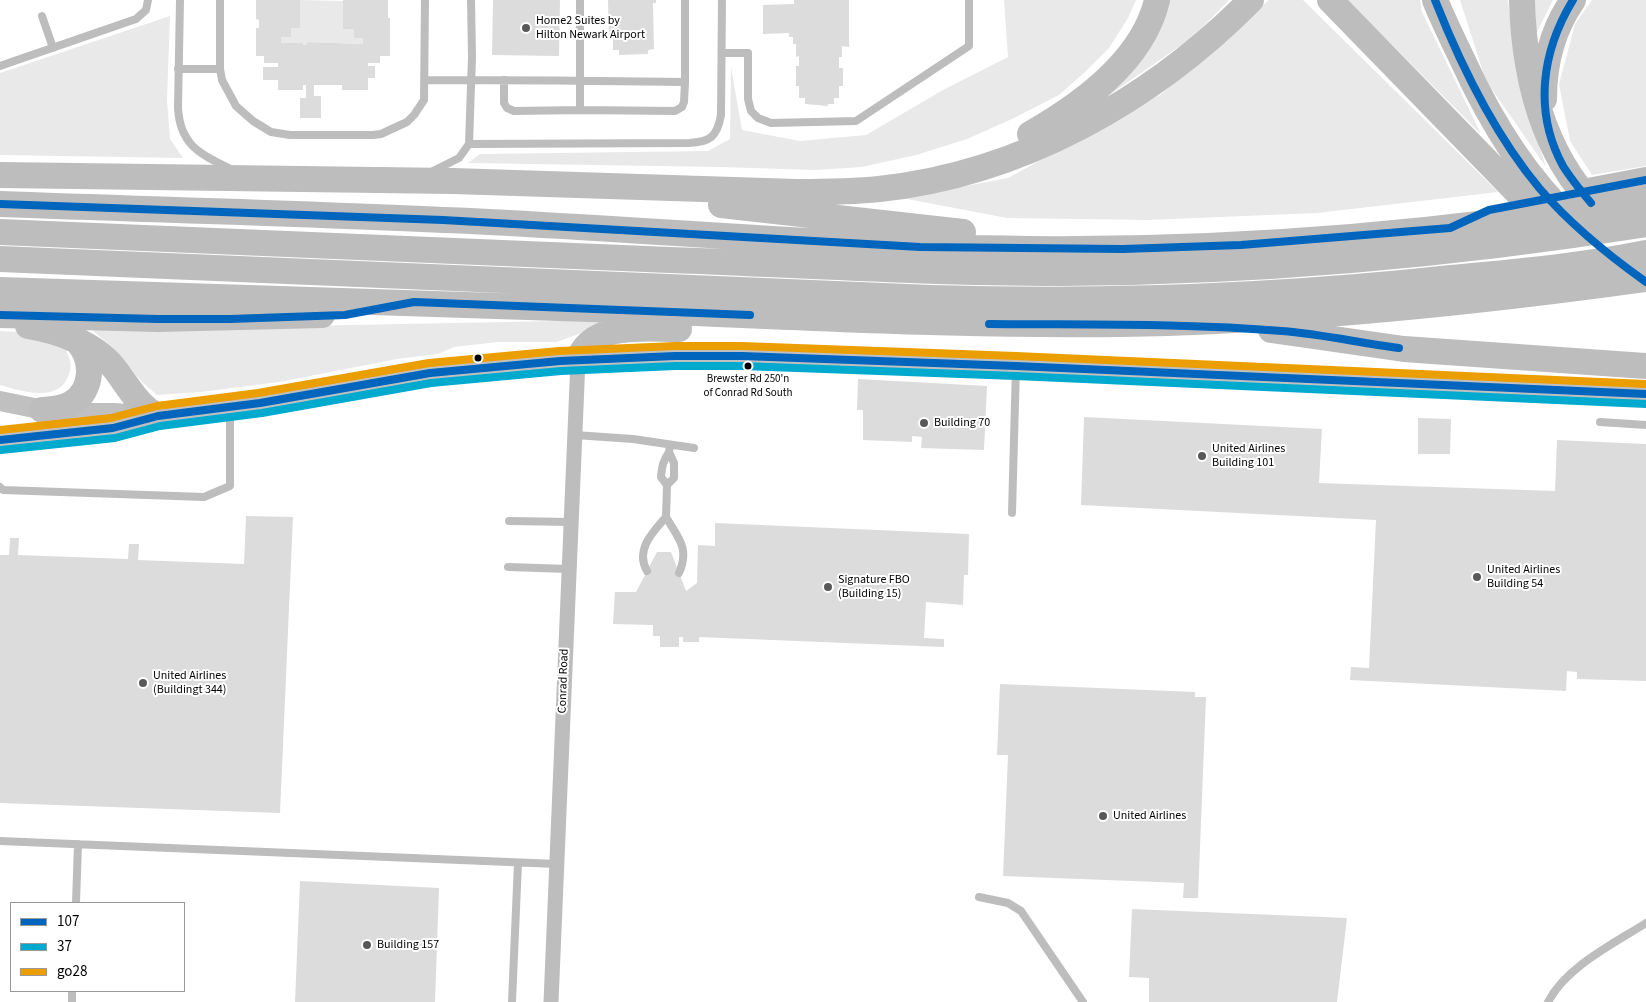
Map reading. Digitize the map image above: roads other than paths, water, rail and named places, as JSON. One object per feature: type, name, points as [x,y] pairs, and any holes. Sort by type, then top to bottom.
[{"type":"highway","points":[[910,184],[944,173],[996,152],[1033,133],[1075,106],[1106,80],[1132,51],[1146,28],[1157,0]]},
{"type":"highway","points":[[5,173],[845,192],[880,189],[959,174],[1008,159],[1095,119],[1143,90],[1180,64],[1251,0]]},
{"type":"highway","points":[[1330,0],[1537,214],[1568,241],[1601,264],[1646,289]]},
{"type":"highway","points":[[1435,0],[1472,81],[1498,130],[1527,172],[1547,196],[1586,234],[1646,280]]},
{"type":"highway","points":[[1446,0],[1456,39],[1472,81]]},
{"type":"highway","points":[[1522,0],[1524,40],[1532,87],[1544,124],[1563,164],[1584,194],[1602,214],[1622,233],[1646,251]]},
{"type":"highway","points":[[1563,164],[1552,138],[1546,112],[1545,73],[1553,39],[1562,17],[1573,0]]},
{"type":"highway","points":[[1450,228],[1489,210],[1646,180]]},
{"type":"highway","points":[[622,186],[663,200],[974,234],[1030,237],[1123,248]]},
{"type":"highway","points":[[0,204],[382,217],[920,247],[1027,249],[1241,245],[1365,236],[1450,228],[1646,200]]},
{"type":"highway","points":[[0,224],[206,226],[496,235],[572,227]]},
{"type":"highway","points":[[0,232],[895,269],[1058,273],[1241,268],[1386,257],[1496,245],[1646,224]]},
{"type":"highway","points":[[0,258],[1028,301],[1306,292],[1536,269],[1646,251]]},
{"type":"highway","points":[[1536,269],[1588,270],[1646,263]]},
{"type":"highway","points":[[0,268],[153,265]]},
{"type":"highway","points":[[0,290],[414,302],[850,319],[1015,324],[1113,324],[1226,320],[1349,312],[1509,297],[1646,280]]},
{"type":"highway","points":[[0,315],[158,319],[230,318],[345,314],[414,302]]},
{"type":"highway","points":[[578,360],[583,348],[594,338],[619,330],[798,329],[850,319]]},
{"type":"highway","points":[[0,322],[50,331],[70,338],[100,354],[114,368],[144,407],[158,416]]},
{"type":"highway","points":[[1113,324],[1283,331],[1404,348],[1646,366]]},
{"type":"highway","points":[[42,410],[63,407],[77,400],[87,384],[89,365],[84,348],[78,342]]},
{"type":"highway","points":[[1592,362],[1646,360]]},
{"type":"street","points":[[0,440],[113,428],[158,416],[230,407],[418,375],[578,360],[717,355],[1016,366],[1646,394]]},
{"type":"street","name":"Conrad Road","points":[[551,1002],[578,360]]},
{"type":"street","points":[[0,401],[73,414],[114,412],[158,416]]},
{"type":"lane","points":[[0,66],[136,19],[146,10],[148,0]]},
{"type":"lane","points":[[180,0],[178,117],[183,134],[188,142],[203,155],[249,178]]},
{"type":"lane","points":[[220,0],[220,69],[224,86],[236,106],[253,121],[271,132],[290,135],[373,135],[407,122],[424,100],[426,80],[425,0]]},
{"type":"lane","points":[[410,181],[459,158],[469,144],[472,80],[471,0]]},
{"type":"lane","points":[[580,0],[580,110]]},
{"type":"lane","points":[[504,80],[504,103],[509,109],[514,111],[678,110],[684,102],[685,0]]},
{"type":"lane","points":[[469,144],[704,142],[710,139],[718,130],[722,115],[722,0]]},
{"type":"lane","points":[[722,53],[748,53],[748,100],[751,111],[758,118],[771,123],[856,121],[969,46],[969,0]]},
{"type":"lane","points":[[42,16],[53,48]]},
{"type":"lane","points":[[178,69],[220,69]]},
{"type":"lane","points":[[426,80],[685,82]]},
{"type":"lane","points":[[1012,512],[1016,366]]},
{"type":"lane","points":[[0,487],[2,490],[204,497],[230,486],[230,407]]},
{"type":"lane","points":[[1600,422],[1646,425]]},
{"type":"lane","points":[[575,435],[621,437],[670,448],[694,448]]},
{"type":"lane","points":[[670,448],[662,462],[662,477],[667,485],[666,517],[683,547],[684,557],[679,573]]},
{"type":"lane","points":[[667,485],[674,478],[674,463],[670,448]]},
{"type":"lane","points":[[647,571],[642,557],[644,547],[666,517]]},
{"type":"lane","points":[[509,521],[571,522]]},
{"type":"lane","points":[[508,567],[569,569]]},
{"type":"lane","points":[[0,841],[557,864]]},
{"type":"lane","points":[[76,902],[78,844]]},
{"type":"lane","points":[[512,1002],[518,863]]},
{"type":"lane","points":[[979,897],[1008,903],[1021,911],[1084,1002]]},
{"type":"lane","points":[[1548,1002],[1559,984],[1569,975],[1590,959],[1646,923]]},
{"type":"place","name":"Home2 Suites by Hilton Newark Airport","points":[[526,28]]},
{"type":"place","name":"Brewster Rd 250'n of Conrad Rd South","points":[[748,366]]},
{"type":"place","name":"Building 70","points":[[924,423]]},
{"type":"place","name":"United Airlines Building 101","points":[[1202,456]]},
{"type":"place","name":"United Airlines Building 54","points":[[1477,577]]},
{"type":"place","name":"Signature FBO (Building 15)","points":[[828,587]]},
{"type":"place","name":"United Airlines (Buildingt 344)","points":[[143,683]]},
{"type":"place","name":"United Airlines","points":[[1103,816]]},
{"type":"place","name":"Building 157","points":[[367,945]]}]
